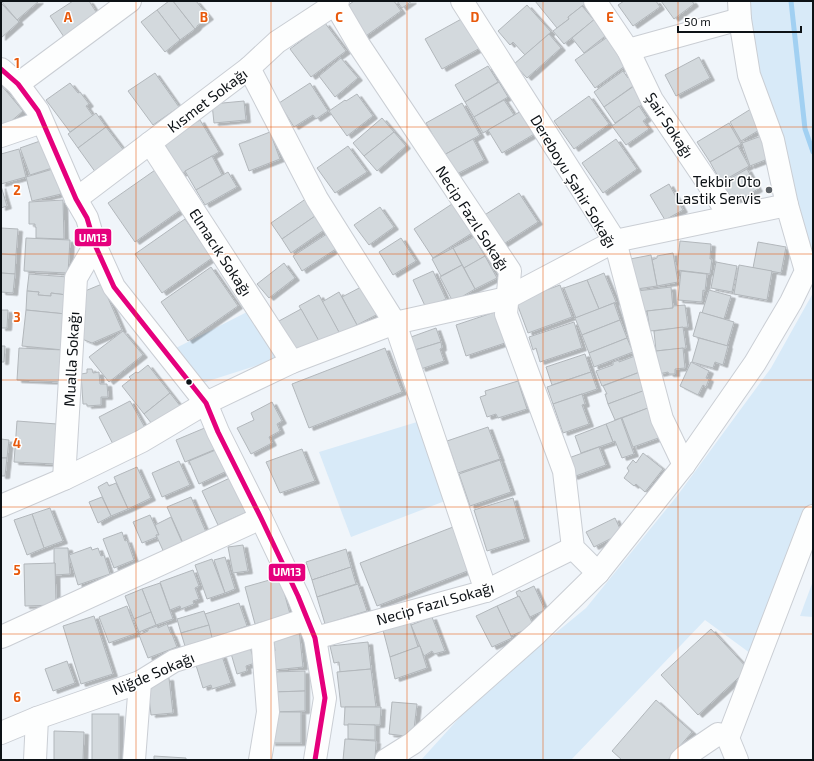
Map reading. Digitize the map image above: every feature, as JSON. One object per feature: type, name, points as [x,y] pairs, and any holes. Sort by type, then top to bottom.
[{"type":"street","points":[[18,84],[130,1]]},
{"type":"street","name":"Dereboyu Şahir Sokağı","points":[[462,1],[615,241],[662,419],[684,465]]},
{"type":"street","name":"Şair Sokağı","points":[[595,1],[628,50],[652,100],[730,216]]},
{"type":"street","name":"Kısmet Sokağı","points":[[76,199],[249,68],[277,42],[336,3]]},
{"type":"street","name":"Necip Fazıl Sokağı","points":[[311,628],[486,591],[573,548],[564,471],[506,314],[510,271],[359,45],[336,3]]},
{"type":"street","points":[[386,760],[413,743],[536,634],[598,572],[684,465],[755,364],[791,302],[806,271],[787,205],[773,140],[749,75],[740,10],[628,50]]},
{"type":"street","points":[[249,68],[317,199],[395,323],[486,591]]},
{"type":"street","points":[[1,69],[18,84],[38,111],[76,199],[87,218],[95,245],[114,287],[206,403],[218,432],[298,596],[311,628],[325,698],[315,760]]},
{"type":"street","points":[[1,136],[42,122]]},
{"type":"street","name":"Elmacık Sokağı","points":[[150,143],[292,362]]},
{"type":"street","points":[[1,506],[64,479],[142,441],[206,403],[292,362],[395,323],[507,298],[615,241],[787,205]]},
{"type":"street","name":"Mualla Sokağı","points":[[64,479],[76,278],[95,245]]},
{"type":"street","points":[[737,760],[728,738],[813,516]]},
{"type":"street","points":[[1,637],[261,518]]},
{"type":"street","points":[[573,548],[598,572]]},
{"type":"street","name":"Niğde Sokağı","points":[[1,733],[38,718],[140,682],[174,661],[262,634],[311,628]]},
{"type":"street","points":[[260,760],[268,712],[262,634]]},
{"type":"street","points":[[134,760],[140,682]]},
{"type":"street","points":[[35,760],[38,718]]},
{"type":"street","points":[[681,760],[718,734],[728,738]]},
{"type":"shaded area","points":[[749,1],[813,1],[813,260],[754,73]]},
{"type":"shaded area","points":[[813,293],[813,506],[754,656],[705,620],[571,760],[421,760],[480,695],[586,608],[677,496],[771,368]]},
{"type":"shaded area","points":[[247,312],[283,357],[202,383],[174,349]]},
{"type":"shaded area","points":[[417,422],[445,501],[351,537],[319,452]]},
{"type":"shaded area","points":[[813,581],[813,617],[800,616]]},
{"type":"building","points":[[1,1],[39,1],[17,20]]},
{"type":"building","points":[[73,1],[89,1],[100,18],[66,40],[50,16]]},
{"type":"building","points":[[169,1],[173,1],[195,29],[180,40],[157,10]]},
{"type":"building","points":[[173,1],[196,1],[209,17],[195,29]]},
{"type":"building","points":[[354,1],[394,1],[401,11],[363,38],[343,9]]},
{"type":"building","points":[[397,1],[412,1],[402,8]]},
{"type":"building","points":[[535,1],[585,1],[587,2],[557,28]]},
{"type":"building","points":[[624,1],[656,1],[660,7],[633,26],[618,5]]},
{"type":"building","points":[[661,1],[692,1],[694,4],[674,19]]},
{"type":"building","points":[[1,3],[19,22],[1,38]]},
{"type":"building","points":[[527,5],[551,32],[525,55],[513,42],[510,45],[498,31]]},
{"type":"building","points":[[582,6],[594,20],[564,44],[553,31],[569,19],[568,17]]},
{"type":"building","points":[[157,10],[180,40],[165,52],[141,22]]},
{"type":"building","points":[[465,17],[482,47],[442,69],[425,39]]},
{"type":"building","points":[[596,18],[609,33],[584,53],[572,38]]},
{"type":"building","points":[[325,23],[346,51],[311,77],[290,49]]},
{"type":"building","points":[[549,34],[561,48],[527,78],[514,64]]},
{"type":"building","points":[[609,36],[629,63],[595,88],[575,60]]},
{"type":"building","points":[[699,57],[710,78],[676,96],[665,75]]},
{"type":"building","points":[[341,58],[358,78],[335,97],[319,76]]},
{"type":"building","points":[[488,66],[498,82],[465,102],[455,85]]},
{"type":"building","points":[[623,71],[628,78],[630,76],[636,84],[604,107],[594,92]]},
{"type":"building","points":[[155,73],[179,107],[153,125],[128,91]]},
{"type":"building","points":[[499,82],[508,97],[474,117],[465,102]]},
{"type":"building","points":[[70,83],[78,93],[80,92],[89,104],[86,106],[93,116],[70,132],[46,100]]},
{"type":"building","points":[[310,83],[328,111],[316,119],[313,115],[294,127],[279,103]]},
{"type":"building","points":[[1,85],[23,111],[1,130]]},
{"type":"building","points":[[634,86],[646,102],[615,123],[604,107]]},
{"type":"building","points":[[357,94],[373,116],[347,136],[329,111]]},
{"type":"building","points":[[589,96],[609,124],[574,149],[554,121]]},
{"type":"building","points":[[504,100],[514,115],[483,133],[474,117]]},
{"type":"building","points":[[244,101],[246,120],[214,123],[212,104]]},
{"type":"building","points":[[462,103],[480,135],[444,155],[426,123]]},
{"type":"building","points":[[639,106],[647,118],[643,121],[649,129],[626,145],[612,126]]},
{"type":"building","points":[[754,107],[766,126],[741,141],[730,122]]},
{"type":"building","points":[[523,110],[536,133],[502,153],[488,130]]},
{"type":"building","points":[[96,113],[106,127],[78,148],[68,134]]},
{"type":"building","points":[[382,118],[394,132],[364,156],[353,143]]},
{"type":"building","points":[[200,120],[219,152],[181,174],[163,141]]},
{"type":"building","points":[[729,123],[741,144],[710,162],[697,142]]},
{"type":"building","points":[[106,127],[125,152],[96,173],[78,148]]},
{"type":"building","points":[[270,132],[280,159],[249,171],[239,144]]},
{"type":"building","points":[[394,132],[406,146],[377,171],[364,156]]},
{"type":"building","points":[[764,135],[773,157],[750,166],[742,143]]},
{"type":"building","points":[[473,139],[484,160],[455,175],[444,155]]},
{"type":"building","points":[[616,139],[637,169],[603,193],[582,163]]},
{"type":"building","points":[[43,140],[52,168],[30,175],[20,148]]},
{"type":"building","points":[[348,146],[367,172],[335,193],[317,168]]},
{"type":"building","points":[[738,146],[749,166],[721,182],[710,162]]},
{"type":"building","points":[[19,149],[26,177],[1,184],[1,154]]},
{"type":"building","points":[[212,156],[222,175],[196,190],[185,171]]},
{"type":"building","points":[[158,168],[185,207],[135,242],[108,203]]},
{"type":"building","points":[[53,169],[61,194],[32,201],[26,177]]},
{"type":"building","points":[[747,169],[758,189],[736,202],[735,200],[732,201],[722,183]]},
{"type":"building","points":[[228,172],[237,187],[205,205],[196,190]]},
{"type":"building","points":[[669,184],[683,210],[665,220],[650,195]]},
{"type":"building","points":[[1,186],[7,206],[1,208]]},
{"type":"building","points":[[519,193],[538,222],[502,245],[483,216]]},
{"type":"building","points":[[307,198],[318,214],[282,239],[271,223]]},
{"type":"building","points":[[63,200],[64,239],[36,238],[35,224],[29,224],[29,202]]},
{"type":"building","points":[[452,204],[472,233],[433,258],[414,229]]},
{"type":"building","points":[[380,207],[394,227],[369,245],[354,225]]},
{"type":"building","points":[[318,214],[327,228],[291,253],[282,239]]},
{"type":"building","points":[[185,219],[212,258],[162,293],[135,254]]},
{"type":"building","points":[[1,228],[18,229],[16,255],[1,254]]},
{"type":"building","points":[[330,232],[339,247],[302,271],[293,256]]},
{"type":"building","points":[[474,237],[485,256],[464,268],[453,248]]},
{"type":"building","points":[[26,238],[70,240],[68,273],[24,271]]},
{"type":"building","points":[[401,238],[416,261],[393,275],[379,252]]},
{"type":"building","points":[[680,241],[711,244],[710,259],[712,259],[710,274],[677,270]]},
{"type":"building","points":[[758,242],[786,247],[781,273],[753,268]]},
{"type":"building","points":[[453,248],[462,265],[441,276],[432,259]]},
{"type":"building","points":[[673,253],[678,282],[657,286],[652,260],[657,258],[657,256]]},
{"type":"building","points":[[1,254],[16,255],[15,274],[1,273]]},
{"type":"building","points":[[651,255],[657,286],[630,290],[625,260]]},
{"type":"building","points":[[485,256],[497,278],[475,289],[464,268]]},
{"type":"building","points":[[716,262],[737,266],[732,292],[711,288]]},
{"type":"building","points":[[284,263],[295,278],[269,298],[257,284]]},
{"type":"building","points":[[462,265],[475,289],[453,302],[440,277]]},
{"type":"building","points":[[739,265],[772,271],[767,300],[734,294]]},
{"type":"building","points":[[211,267],[238,306],[188,341],[161,302]]},
{"type":"building","points":[[433,271],[446,299],[426,308],[413,280]]},
{"type":"building","points":[[681,271],[707,274],[702,302],[678,300]]},
{"type":"building","points":[[1,273],[15,274],[13,293],[1,292]]},
{"type":"building","points":[[604,273],[616,302],[599,309],[587,280]]},
{"type":"building","points":[[29,274],[68,277],[67,295],[51,293],[51,296],[38,295],[39,292],[27,291]]},
{"type":"building","points":[[587,280],[599,309],[576,318],[564,288]]},
{"type":"building","points":[[102,284],[122,330],[92,343],[82,339],[85,291]]},
{"type":"building","points":[[560,285],[572,317],[528,333],[516,301]]},
{"type":"building","points":[[363,286],[378,314],[357,325],[342,297]]},
{"type":"building","points":[[671,287],[673,308],[639,312],[637,291]]},
{"type":"building","points":[[709,290],[731,296],[724,319],[702,313]]},
{"type":"building","points":[[27,291],[39,292],[38,295],[51,296],[51,293],[67,295],[65,314],[26,310]]},
{"type":"building","points":[[339,292],[357,325],[340,334],[322,302]]},
{"type":"building","points":[[319,295],[340,334],[321,345],[299,306]]},
{"type":"building","points":[[614,303],[620,320],[582,335],[575,318]]},
{"type":"building","points":[[685,305],[688,327],[650,331],[647,311]]},
{"type":"building","points":[[301,309],[319,341],[297,353],[279,321]]},
{"type":"building","points":[[1,310],[8,310],[7,328],[1,328]]},
{"type":"building","points":[[26,310],[66,314],[63,350],[22,346]]},
{"type":"building","points":[[498,311],[508,342],[466,356],[456,325]]},
{"type":"building","points":[[700,312],[734,322],[727,346],[693,336]]},
{"type":"building","points":[[620,320],[627,338],[589,353],[582,335]]},
{"type":"building","points":[[574,322],[582,348],[540,362],[536,348],[533,350],[529,337]]},
{"type":"building","points":[[683,327],[686,348],[656,351],[654,331]]},
{"type":"building","points":[[436,328],[441,342],[415,350],[411,337]]},
{"type":"building","points":[[123,331],[143,355],[109,382],[89,357]]},
{"type":"building","points":[[627,338],[633,352],[594,367],[589,353]]},
{"type":"building","points":[[699,338],[728,346],[723,365],[715,362],[713,368],[692,362]]},
{"type":"building","points":[[441,342],[442,348],[440,349],[444,361],[421,369],[415,350]]},
{"type":"building","points":[[1,346],[5,346],[4,362],[1,362]]},
{"type":"building","points":[[19,348],[64,350],[63,382],[17,380]]},
{"type":"building","points":[[385,348],[402,392],[309,428],[292,384]]},
{"type":"building","points":[[683,348],[685,368],[675,369],[675,374],[669,374],[668,372],[659,374],[656,351]]},
{"type":"building","points":[[585,354],[591,372],[552,385],[546,367]]},
{"type":"building","points":[[635,356],[640,372],[602,386],[596,371],[613,365],[613,362],[619,360],[619,362]]},
{"type":"building","points":[[691,362],[709,371],[706,378],[709,379],[706,387],[703,385],[698,395],[680,386]]},
{"type":"building","points":[[148,365],[170,393],[144,414],[122,386],[131,379],[129,377],[136,372],[138,373]]},
{"type":"building","points":[[87,369],[92,369],[93,373],[99,372],[100,384],[107,384],[108,397],[101,397],[101,405],[87,406],[87,404],[83,404],[81,374],[87,373]]},
{"type":"building","points":[[591,372],[597,389],[553,404],[547,387]]},
{"type":"building","points":[[640,372],[646,386],[642,387],[643,391],[608,404],[605,394],[607,394],[603,386]]},
{"type":"building","points":[[518,381],[527,409],[498,418],[496,414],[487,417],[480,397],[486,395],[485,391]]},
{"type":"building","points":[[648,389],[654,406],[615,420],[608,404]]},
{"type":"building","points":[[170,393],[181,407],[156,429],[144,414]]},
{"type":"building","points":[[582,394],[585,404],[582,405],[589,424],[563,433],[553,404]]},
{"type":"building","points":[[130,401],[148,433],[116,450],[99,417]]},
{"type":"building","points":[[272,402],[282,421],[277,424],[280,431],[269,437],[272,443],[251,454],[237,428],[254,420],[251,413]]},
{"type":"building","points":[[653,406],[664,436],[633,447],[622,418]]},
{"type":"building","points":[[621,418],[634,454],[622,458],[615,441],[613,442],[606,424]]},
{"type":"building","points":[[17,421],[57,424],[55,464],[14,462]]},
{"type":"building","points":[[606,424],[613,442],[581,453],[575,436]]},
{"type":"building","points":[[207,427],[216,449],[185,462],[176,440]]},
{"type":"building","points":[[488,427],[500,459],[458,473],[447,441]]},
{"type":"building","points":[[1,439],[9,440],[7,458],[1,458]]},
{"type":"building","points":[[599,447],[606,465],[573,477],[566,459]]},
{"type":"building","points":[[218,449],[227,471],[199,484],[189,461]]},
{"type":"building","points":[[302,449],[315,481],[280,493],[266,462]]},
{"type":"building","points":[[643,453],[663,469],[645,492],[636,484],[634,486],[624,478],[629,471],[627,468],[633,460],[636,463]]},
{"type":"building","points":[[1,458],[7,458],[5,476],[1,476]]},
{"type":"building","points":[[500,460],[511,492],[470,506],[459,474]]},
{"type":"building","points":[[179,461],[190,485],[162,497],[152,473]]},
{"type":"building","points":[[137,467],[151,498],[128,509],[114,477]]},
{"type":"building","points":[[232,477],[247,512],[218,525],[202,491]]},
{"type":"building","points":[[107,482],[109,486],[116,483],[128,509],[111,516],[98,487]]},
{"type":"building","points":[[102,497],[111,516],[98,523],[89,502]]},
{"type":"building","points":[[191,497],[206,532],[183,543],[167,507]]},
{"type":"building","points":[[513,498],[525,539],[487,551],[474,510]]},
{"type":"building","points":[[50,508],[63,541],[44,548],[32,514]]},
{"type":"building","points":[[32,514],[44,548],[27,555],[14,520]]},
{"type":"building","points":[[150,515],[159,535],[156,535],[157,537],[142,543],[133,522]]},
{"type":"building","points":[[171,517],[185,549],[166,557],[156,535],[159,535],[155,525]]},
{"type":"building","points":[[615,518],[622,533],[594,547],[586,532]]},
{"type":"building","points":[[453,527],[470,570],[377,606],[360,563]]},
{"type":"building","points":[[122,532],[125,541],[127,540],[134,560],[114,568],[103,539]]},
{"type":"building","points":[[243,545],[248,571],[233,573],[228,547]]},
{"type":"building","points":[[91,547],[92,550],[98,548],[101,556],[104,555],[110,574],[78,585],[69,555]]},
{"type":"building","points":[[54,548],[68,548],[70,574],[55,575]]},
{"type":"building","points":[[346,549],[351,567],[312,580],[306,562]]},
{"type":"building","points":[[225,557],[235,589],[225,593],[214,560]]},
{"type":"building","points":[[212,559],[225,593],[207,599],[195,565]]},
{"type":"building","points":[[55,563],[56,605],[25,606],[24,564]]},
{"type":"building","points":[[351,567],[356,584],[317,597],[312,580]]},
{"type":"building","points":[[193,570],[199,586],[195,588],[199,599],[193,601],[194,604],[181,609],[180,606],[170,610],[160,582]]},
{"type":"building","points":[[280,577],[290,614],[255,624],[245,587]]},
{"type":"building","points":[[160,583],[173,619],[156,625],[142,589]]},
{"type":"building","points":[[358,584],[367,611],[325,624],[317,597]]},
{"type":"building","points":[[534,586],[545,610],[530,617],[516,592],[520,590],[521,592]]},
{"type":"building","points":[[142,589],[151,612],[134,619],[125,596]]},
{"type":"building","points":[[519,596],[534,626],[511,636],[497,606]]},
{"type":"building","points":[[239,603],[247,626],[212,638],[205,614]]},
{"type":"building","points":[[127,606],[137,633],[109,643],[99,617]]},
{"type":"building","points":[[497,606],[512,638],[492,647],[476,616]]},
{"type":"building","points":[[204,611],[209,625],[181,633],[177,619]]},
{"type":"building","points":[[151,612],[156,625],[139,632],[134,619]]},
{"type":"building","points":[[94,616],[113,674],[81,684],[63,626]]},
{"type":"building","points":[[432,617],[445,651],[434,654],[432,651],[424,656],[411,625]]},
{"type":"building","points":[[410,622],[418,647],[390,657],[383,630]]},
{"type":"building","points":[[167,624],[177,647],[148,658],[139,635],[148,631],[148,629],[157,626],[158,628]]},
{"type":"building","points":[[209,625],[212,638],[185,646],[181,633]]},
{"type":"building","points":[[299,629],[303,667],[274,670],[271,651],[275,651],[273,632]]},
{"type":"building","points":[[711,629],[748,669],[698,715],[661,675]]},
{"type":"building","points":[[368,642],[371,669],[340,672],[339,662],[334,663],[330,646]]},
{"type":"building","points":[[249,644],[255,663],[246,666],[247,671],[237,674],[230,650]]},
{"type":"building","points":[[420,646],[427,668],[395,679],[390,657]]},
{"type":"building","points":[[221,653],[231,683],[212,689],[211,685],[203,688],[195,662]]},
{"type":"building","points":[[67,661],[75,683],[53,691],[45,669]]},
{"type":"building","points":[[371,669],[376,707],[341,707],[337,672]]},
{"type":"building","points":[[305,671],[305,691],[273,692],[273,672]]},
{"type":"building","points":[[169,678],[173,713],[151,715],[147,680]]},
{"type":"building","points":[[305,691],[305,711],[273,712],[273,692]]},
{"type":"building","points":[[656,700],[692,732],[668,760],[622,760],[612,751]]},
{"type":"building","points":[[392,702],[417,704],[413,737],[389,734]]},
{"type":"building","points":[[345,707],[381,707],[380,725],[344,725]]},
{"type":"building","points":[[271,712],[301,712],[301,743],[271,743]]},
{"type":"building","points":[[92,714],[119,714],[119,760],[92,760]]},
{"type":"building","points":[[348,724],[375,725],[375,740],[348,739]]},
{"type":"building","points":[[54,731],[84,732],[83,760],[54,760]]},
{"type":"building","points":[[345,739],[376,741],[375,760],[343,760]]},
{"type":"building","points":[[154,756],[186,758],[186,760],[154,760]]},
{"type":"waterway","points":[[791,1],[805,129],[813,152]]},
{"type":"transit line","name":"UM13","points":[[1,69],[18,84],[38,111],[76,199],[87,218],[95,245],[114,287],[206,403],[218,432],[298,596],[315,638],[325,698],[315,760]]},
{"type":"place","name":"Tekbir Oto Lastik Servis","points":[[769,190]]}]
